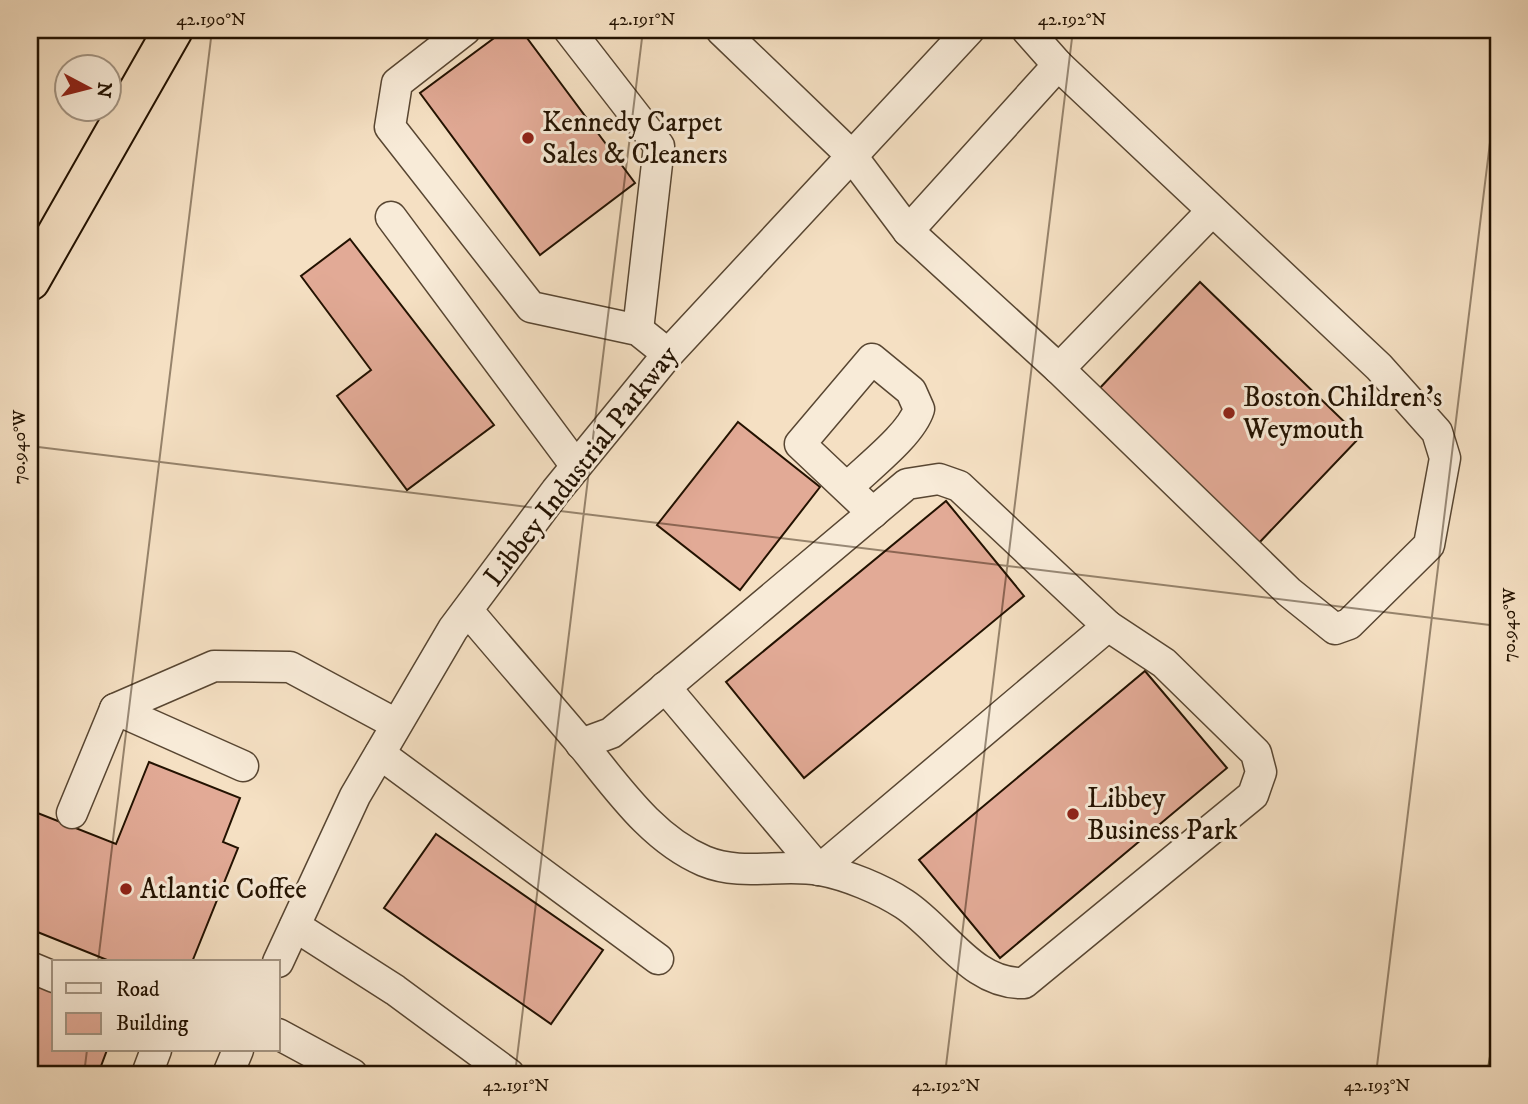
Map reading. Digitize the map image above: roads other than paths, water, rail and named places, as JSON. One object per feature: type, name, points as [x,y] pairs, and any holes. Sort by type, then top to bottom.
[{"type":"highway","points":[[30,281],[173,30]]},
{"type":"street","points":[[465,30],[397,83],[390,127],[531,307],[638,330],[668,354]]},
{"type":"street","points":[[569,30],[659,146],[638,330]]},
{"type":"street","points":[[721,30],[852,155],[908,231],[1059,369],[1289,592],[1335,629],[1349,624],[1429,545],[1445,458],[1437,432],[1379,368],[1058,65],[1027,30]]},
{"type":"street","name":"Libbey Industrial Parkway","points":[[279,960],[355,796],[453,629],[576,466],[668,354],[969,30]]},
{"type":"street","points":[[908,231],[1058,65]]},
{"type":"street","points":[[1059,369],[1212,211]]},
{"type":"street","points":[[391,217],[576,466]]},
{"type":"street","points":[[468,611],[581,744],[622,797],[673,841],[704,861],[749,872],[819,870],[863,884],[904,904],[984,974],[1007,984],[1024,983],[1253,795],[1261,772],[1256,753],[1164,663],[1108,626],[959,486],[939,479],[907,484],[611,733],[581,744]]},
{"type":"street","points":[[847,488],[873,513]]},
{"type":"street","points":[[819,870],[1108,626]]},
{"type":"street","points":[[72,813],[115,709],[214,666],[290,667],[396,724]]},
{"type":"street","points":[[665,687],[819,870]]},
{"type":"street","points":[[115,709],[243,766]]},
{"type":"street","points":[[380,754],[658,959]]},
{"type":"street","points":[[295,926],[395,990],[509,1074]]},
{"type":"street","points":[[30,967],[52,976]]},
{"type":"street","points":[[280,1035],[322,1066],[352,1074]]},
{"type":"street","points":[[147,1074],[155,1052]]},
{"type":"street","points":[[228,1074],[237,1052]]},
{"type":"place","name":"Kennedy Carpet Sales & Cleaners","points":[[528,138]]},
{"type":"place","name":"Boston Children's Weymouth","points":[[1229,413]]},
{"type":"place","name":"Libbey Business Park","points":[[1073,814]]},
{"type":"place","name":"Atlantic Coffee","points":[[126,889]]}]
